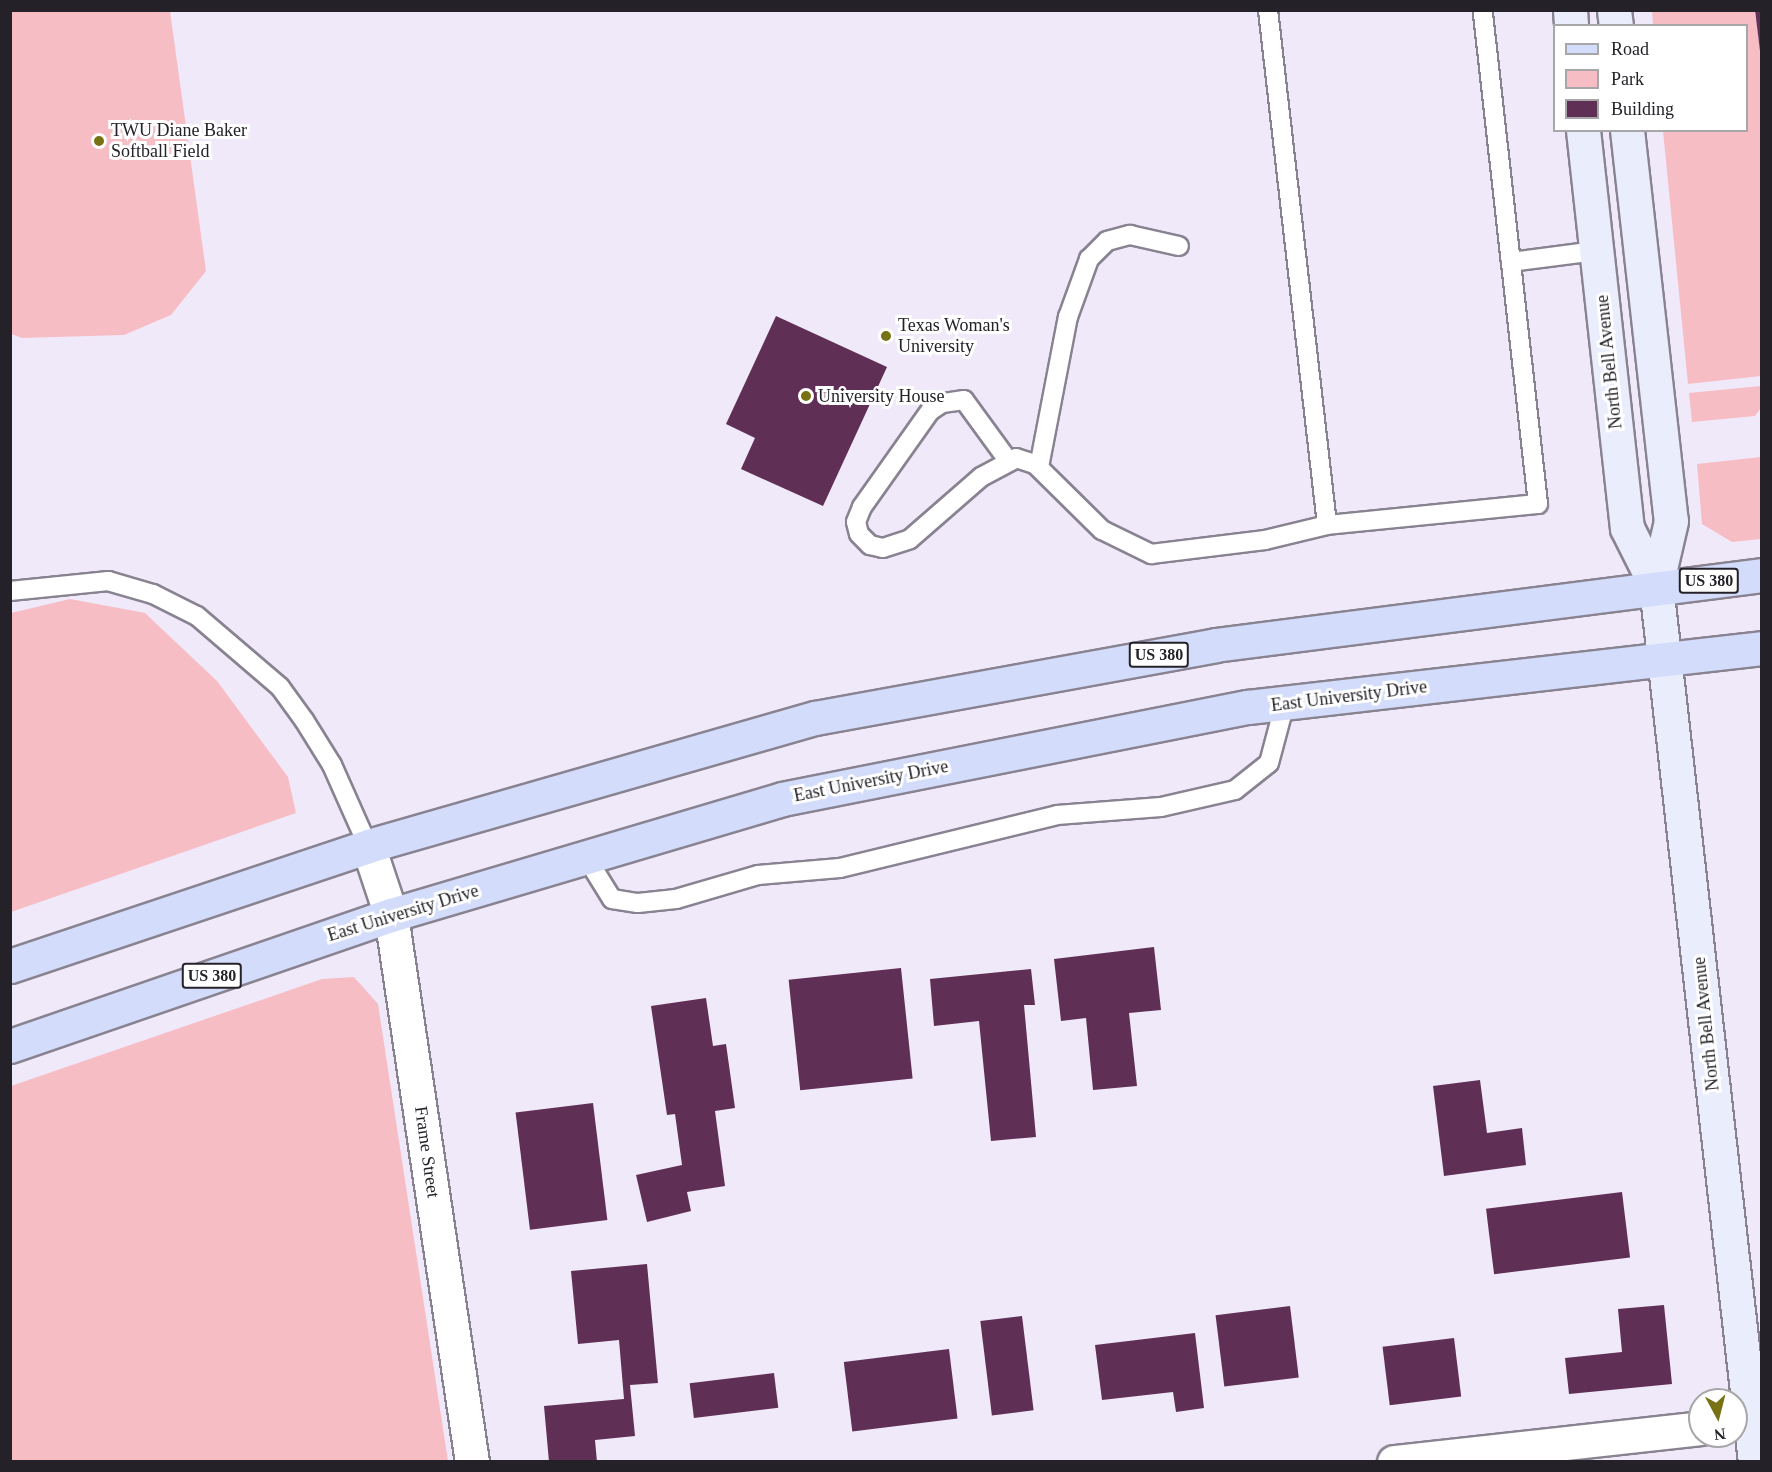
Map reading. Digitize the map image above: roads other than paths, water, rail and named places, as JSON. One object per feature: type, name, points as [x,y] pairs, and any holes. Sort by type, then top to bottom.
[{"type":"main road","name":"North Bell Avenue","points":[[1583,132],[1627,528],[1656,586]]},
{"type":"main road","name":"North Bell Avenue","points":[[1628,132],[1671,521],[1656,586],[1751,1442]]},
{"type":"main road","name":"US 380","points":[[10,966],[368,846],[815,718],[1215,645],[1656,586],[1761,576]]},
{"type":"main road","name":"East University Drive","points":[[10,1046],[391,915],[782,799],[1285,703],[1761,648]]},
{"type":"street","name":"Frame Street","points":[[368,846],[391,915],[472,1461]]},
{"type":"street","points":[[1394,1461],[1688,1429]]},
{"type":"lane","points":[[1268,10],[1327,525]]},
{"type":"lane","points":[[1007,459],[910,539],[883,548],[870,545],[859,534],[856,522],[862,507],[930,411],[942,403],[964,400],[1007,459],[1039,467],[1102,531],[1151,554],[1265,540],[1327,525],[1538,504],[1484,10]]},
{"type":"lane","points":[[1039,467],[1068,317],[1089,259],[1107,241],[1130,235],[1179,246]]},
{"type":"lane","points":[[1511,262],[1596,251]]},
{"type":"lane","points":[[10,591],[108,582],[153,594],[198,616],[280,687],[298,711],[332,765],[368,846]]},
{"type":"lane","points":[[586,857],[612,898],[638,903],[676,899],[758,875],[840,868],[1057,815],[1161,807],[1235,790],[1269,763],[1285,703]]},
{"type":"place","name":"TWU Diane Baker Softball Field","points":[[99,141]]},
{"type":"place","name":"Texas Woman's University","points":[[886,336]]},
{"type":"place","name":"University House","points":[[806,396]]}]
